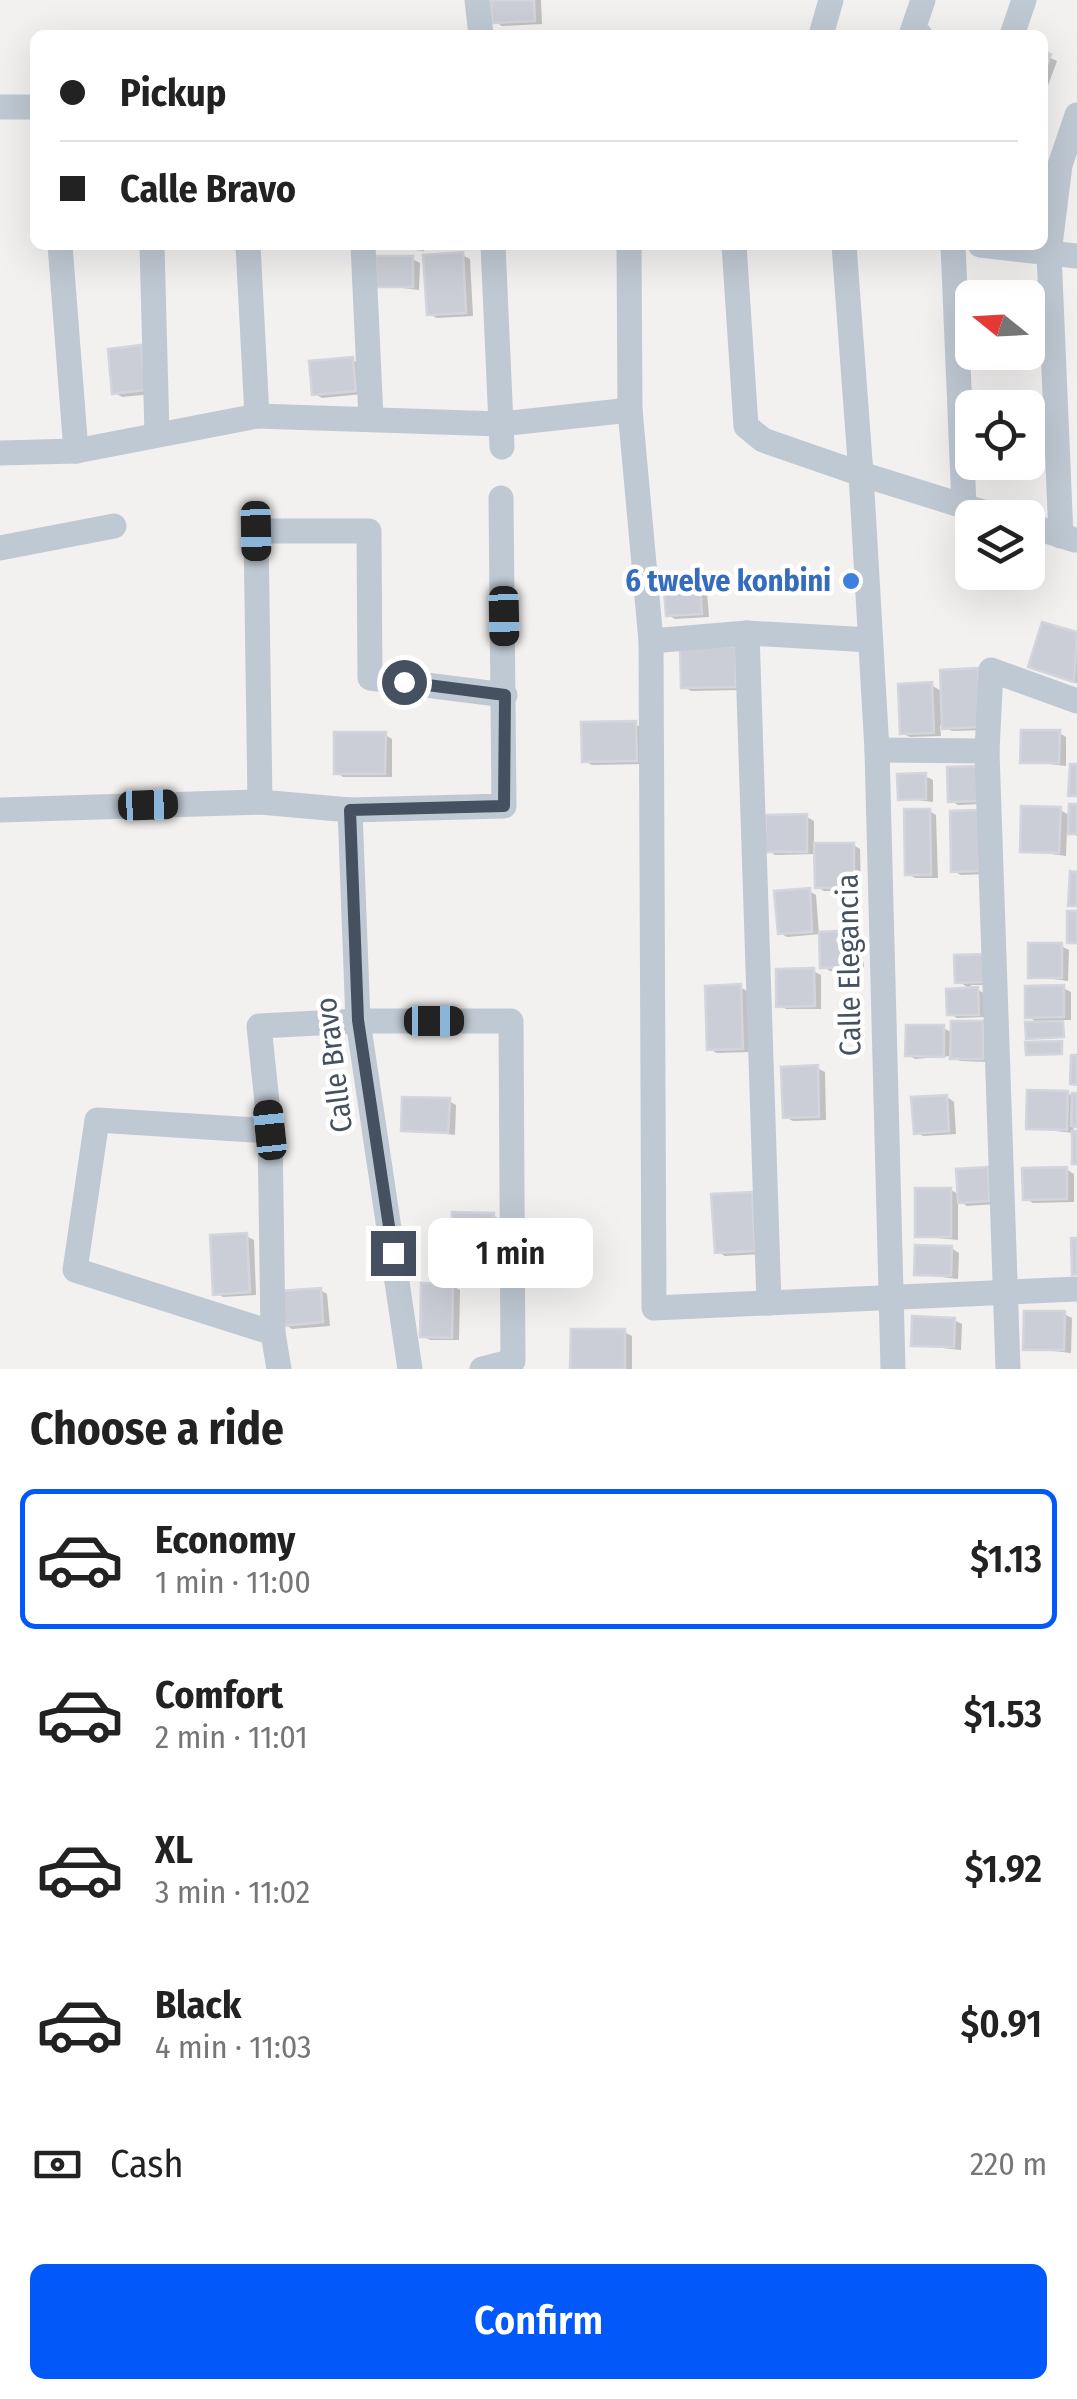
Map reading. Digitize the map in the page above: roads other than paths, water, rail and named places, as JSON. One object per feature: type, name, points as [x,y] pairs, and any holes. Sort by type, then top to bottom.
[{"type":"street","points":[[477,0],[480,30]]},
{"type":"street","points":[[823,30],[832,0]]},
{"type":"street","points":[[913,30],[922,0]]},
{"type":"street","points":[[1014,30],[1024,0]]},
{"type":"street","points":[[0,107],[30,107]]},
{"type":"street","points":[[1045,530],[1069,538],[1048,253],[1051,165],[1077,115]]},
{"type":"street","points":[[60,250],[76,451]]},
{"type":"street","points":[[152,250],[157,434]]},
{"type":"street","points":[[248,250],[257,416]]},
{"type":"street","points":[[364,250],[371,418]]},
{"type":"street","points":[[493,250],[502,436]]},
{"type":"street","points":[[629,250],[630,410],[651,641],[654,1308],[1077,1289]]},
{"type":"street","points":[[734,250],[746,426],[763,440],[955,503]]},
{"type":"street","name":"Calle Elegancia","points":[[844,250],[868,559],[877,750],[893,1369]]},
{"type":"street","points":[[953,250],[964,500]]},
{"type":"street","points":[[1022,250],[1077,256]]},
{"type":"street","points":[[0,453],[76,451],[257,416],[371,418],[502,436],[630,410]]},
{"type":"street","points":[[0,810],[260,802],[350,810],[504,806],[501,498]]},
{"type":"street","points":[[0,548],[114,526]]},
{"type":"street","points":[[260,802],[256,531],[369,530],[370,678],[505,695]]},
{"type":"street","points":[[651,641],[746,633],[870,640]]},
{"type":"street","points":[[746,633],[770,1303]]},
{"type":"street","points":[[1008,1369],[987,751],[991,670],[1077,701]]},
{"type":"street","points":[[877,750],[987,751]]},
{"type":"street","name":"Calle Bravo","points":[[350,810],[358,1020],[410,1369]]},
{"type":"street","points":[[279,1369],[273,1333],[270,1130],[259,1026],[358,1020],[510,1021],[512,1361],[482,1369]]},
{"type":"street","points":[[270,1130],[97,1120],[75,1270],[273,1333]]},
{"type":"place","name":"6 twelve konbini","points":[[851,581]]}]
